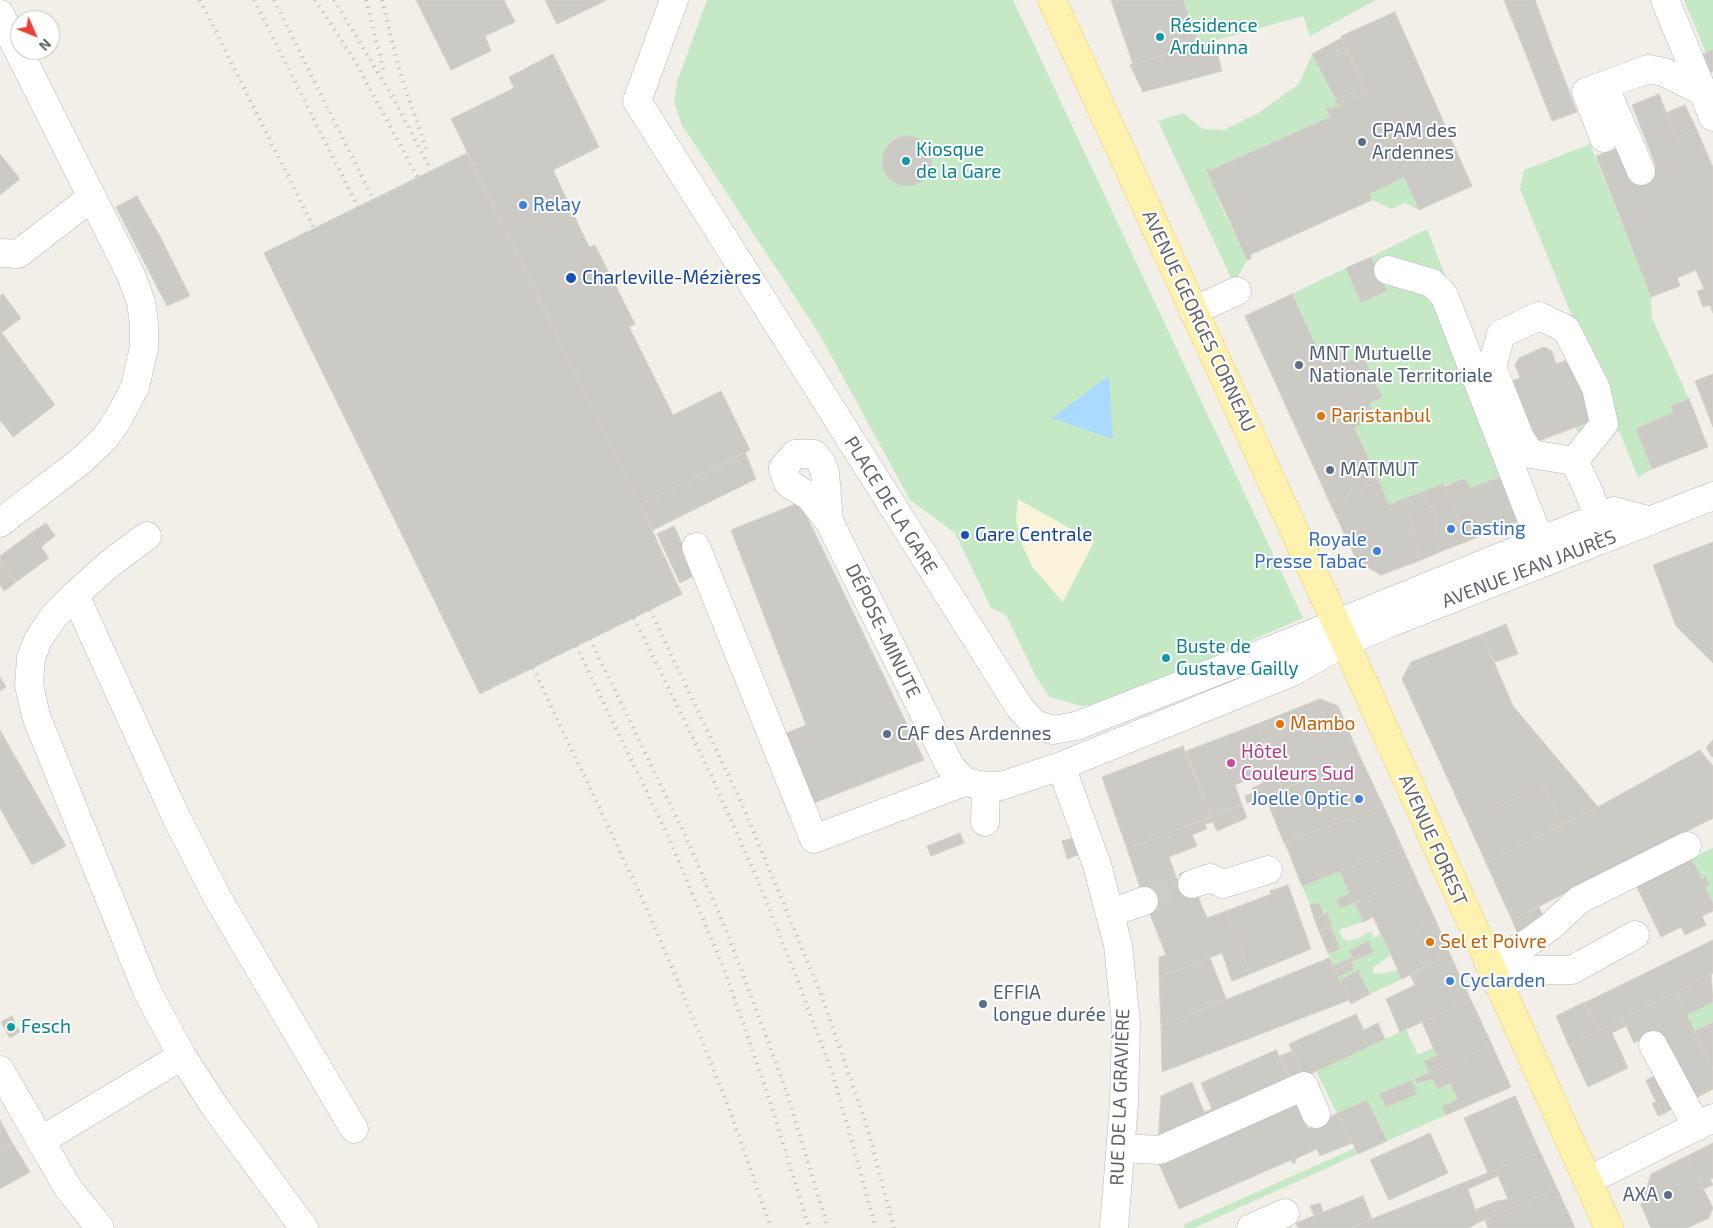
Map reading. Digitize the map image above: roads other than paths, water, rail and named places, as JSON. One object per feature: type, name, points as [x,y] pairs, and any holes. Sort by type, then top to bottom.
[{"type":"main road","name":"AVENUE GEORGES CORNEAU","points":[[1052,0],[1344,641]]},
{"type":"main road","name":"AVENUE FOREST","points":[[1344,641],[1609,1228]]},
{"type":"street","name":"PLACE DE LA GARE","points":[[674,0],[637,101],[1016,702],[1035,724],[1053,730],[1076,726],[1344,641]]},
{"type":"street","points":[[1666,0],[1708,104]]},
{"type":"street","points":[[0,14],[92,197],[141,302],[144,348],[141,368],[128,402],[105,438],[82,460],[0,524]]},
{"type":"street","points":[[1604,138],[1586,92],[1648,69],[1664,72],[1708,104]]},
{"type":"street","points":[[1604,85],[1641,171]]},
{"type":"street","points":[[0,253],[18,254],[92,197]]},
{"type":"street","points":[[1388,270],[1432,283],[1444,295],[1540,541]]},
{"type":"street","points":[[1193,310],[1236,291]]},
{"type":"street","points":[[1539,316],[1566,329],[1596,388],[1604,424],[1574,461],[1531,454],[1520,438],[1492,367],[1501,334],[1539,316]]},
{"type":"street","points":[[1574,461],[1590,492],[1598,517]]},
{"type":"street","name":"AVENUE JEAN JAURÈS","points":[[1344,641],[1713,496]]},
{"type":"street","points":[[696,547],[814,839],[984,785],[1061,766],[1292,672],[1344,641],[1540,541],[1598,517],[1614,511],[1651,521]]},
{"type":"street","points":[[1344,641],[1713,513]]},
{"type":"street","name":"DÉPOSE-MINUTE","points":[[829,522],[950,766],[984,785]]},
{"type":"street","points":[[146,536],[108,565],[75,595],[54,616],[38,640],[31,658],[29,684],[36,716],[125,940],[182,1056],[215,1107],[304,1228]]},
{"type":"street","points":[[75,595],[177,819],[217,897],[354,1129]]},
{"type":"street","name":"RUE DE LA GRAVIÈRE","points":[[1061,766],[1097,865],[1118,945],[1126,1023],[1121,1148],[1114,1228]]},
{"type":"street","points":[[984,785],[993,819]]},
{"type":"street","points":[[1493,973],[1525,945],[1551,926],[1579,900],[1687,846]]},
{"type":"street","points":[[1192,884],[1210,878],[1223,884],[1268,870]]},
{"type":"street","points":[[1110,913],[1144,901]]},
{"type":"street","points":[[1493,973],[1572,970],[1635,934]]},
{"type":"street","points":[[1587,1181],[1705,1122],[1653,1045]]},
{"type":"street","points":[[40,1141],[182,1056]]},
{"type":"street","points":[[0,1070],[68,1188],[100,1228]]},
{"type":"street","points":[[1121,1148],[1160,1150],[1304,1086],[1316,1114]]},
{"type":"street","points":[[1251,1228],[1286,1213]]},
{"type":"water","points":[[1109,376],[1113,439],[1052,418]]},
{"type":"tunnel","points":[[1144,901],[1192,884]]},
{"type":"railway","points":[[200,0],[314,228]]},
{"type":"railway","points":[[254,0],[358,207]]},
{"type":"railway","points":[[274,0],[373,199]]},
{"type":"railway","points":[[315,0],[355,61],[418,178]]},
{"type":"railway","points":[[334,0],[390,92],[431,170]]},
{"type":"railway","points":[[366,0],[384,72]]},
{"type":"railway","points":[[382,0],[400,73],[426,148]]},
{"type":"railway","points":[[650,610],[744,808],[823,999],[868,1130],[894,1228]]},
{"type":"railway","points":[[634,618],[710,773],[759,883],[796,976],[833,1075],[876,1228]]},
{"type":"railway","points":[[590,639],[685,835],[726,930],[784,1084],[828,1228]]},
{"type":"railway","points":[[576,646],[668,836],[723,966],[771,1104],[809,1228]]},
{"type":"railway","points":[[533,668],[643,900],[675,974],[729,1108],[771,1228]]},
{"type":"place","name":"Résidence Arduinna","points":[[1160,37]]},
{"type":"place","name":"CPAM des Ardennes","points":[[1362,142]]},
{"type":"place","name":"Kiosque de la Gare","points":[[906,161]]},
{"type":"place","name":"Relay","points":[[523,205]]},
{"type":"place","name":"Charleville-Mézières","points":[[571,278]]},
{"type":"place","name":"MNT Mutuelle Nationale Territoriale","points":[[1299,365]]},
{"type":"place","name":"Paristanbul","points":[[1321,416]]},
{"type":"place","name":"MATMUT","points":[[1330,470]]},
{"type":"place","name":"Casting","points":[[1451,529]]},
{"type":"place","name":"Gare Centrale","points":[[965,535]]},
{"type":"place","name":"Royale Presse Tabac","points":[[1377,551]]},
{"type":"place","name":"Buste de Gustave Gailly","points":[[1166,658]]},
{"type":"place","name":"Mambo","points":[[1280,724]]},
{"type":"place","name":"CAF des Ardennes","points":[[887,734]]},
{"type":"place","name":"Hôtel Couleurs Sud","points":[[1231,763]]},
{"type":"place","name":"Joelle Optic","points":[[1359,799]]},
{"type":"place","name":"Sel et Poivre","points":[[1430,942]]},
{"type":"place","name":"Cyclarden","points":[[1450,981]]},
{"type":"place","name":"EFFIA longue durée","points":[[983,1004]]},
{"type":"place","name":"Fesch","points":[[11,1027]]},
{"type":"place","name":"AXA","points":[[1668,1195]]}]
